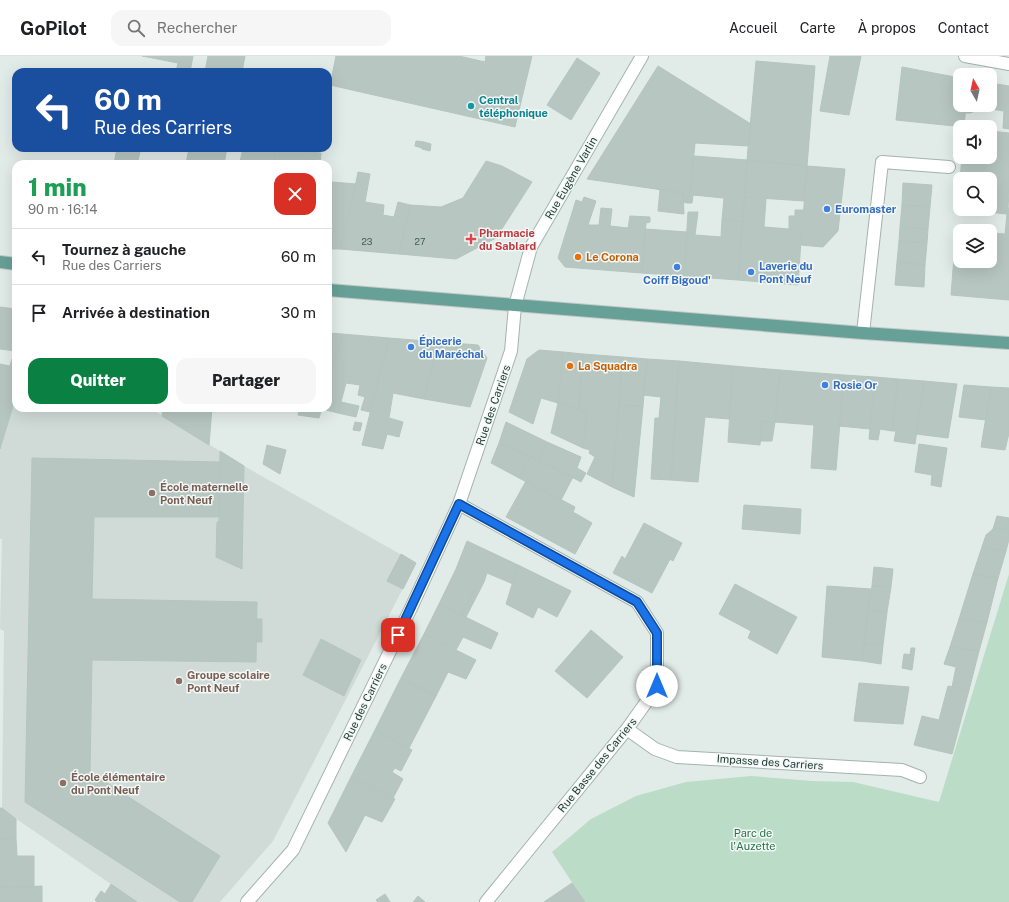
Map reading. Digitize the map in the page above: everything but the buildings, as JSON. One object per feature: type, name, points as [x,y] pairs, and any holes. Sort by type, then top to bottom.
[{"type":"main road","points":[[0,262],[12,264]]},
{"type":"main road","points":[[332,290],[515,306],[1009,343]]},
{"type":"street","name":"Rue Eugène Varlin","points":[[515,306],[531,247],[642,56]]},
{"type":"street","points":[[965,56],[1009,64]]},
{"type":"street","points":[[863,333],[882,162],[949,167]]},
{"type":"street","name":"Rue des Carriers","points":[[247,902],[293,850],[411,608],[459,504],[511,351],[515,306]]},
{"type":"street","name":"Rue Basse des Carriers","points":[[459,504],[637,602],[657,633],[657,686],[627,729],[486,902]]},
{"type":"street","name":"Impasse des Carriers","points":[[627,729],[655,750],[677,757],[902,770],[920,776]]},
{"type":"shaded area","name":"Groupe scolaire Pont Neuf","points":[[12,409],[12,412],[156,412],[244,466],[416,563],[273,841],[220,902],[137,902],[2,809],[4,631],[0,629],[2,539],[0,539],[0,449]]},
{"type":"green space","name":"Parc de l'Auzette","points":[[1009,574],[1009,902],[585,902],[552,852],[591,819],[636,796],[686,782],[751,776],[812,781],[853,782],[939,802]]},
{"type":"place","name":"Central téléphonique","points":[[471,106]]},
{"type":"place","name":"Euromaster","points":[[827,209]]},
{"type":"place","name":"Pharmacie du Sablard","points":[[471,239]]},
{"type":"place","name":"Le Corona","points":[[578,257]]},
{"type":"place","name":"Coiff Bigoud'","points":[[677,267]]},
{"type":"place","name":"Laverie du Pont Neuf","points":[[751,272]]},
{"type":"place","name":"Épicerie du Maréchal","points":[[411,347]]},
{"type":"place","name":"La Squadra","points":[[570,366]]},
{"type":"place","name":"Rosie Or","points":[[825,385]]},
{"type":"place","name":"École maternelle Pont Neuf","points":[[152,493]]},
{"type":"place","name":"Groupe scolaire Pont Neuf","points":[[179,681]]},
{"type":"place","name":"École élémentaire du Pont Neuf","points":[[63,783]]},
{"type":"route","points":[[398,635],[459,504],[637,602],[657,633],[657,686]]}]
